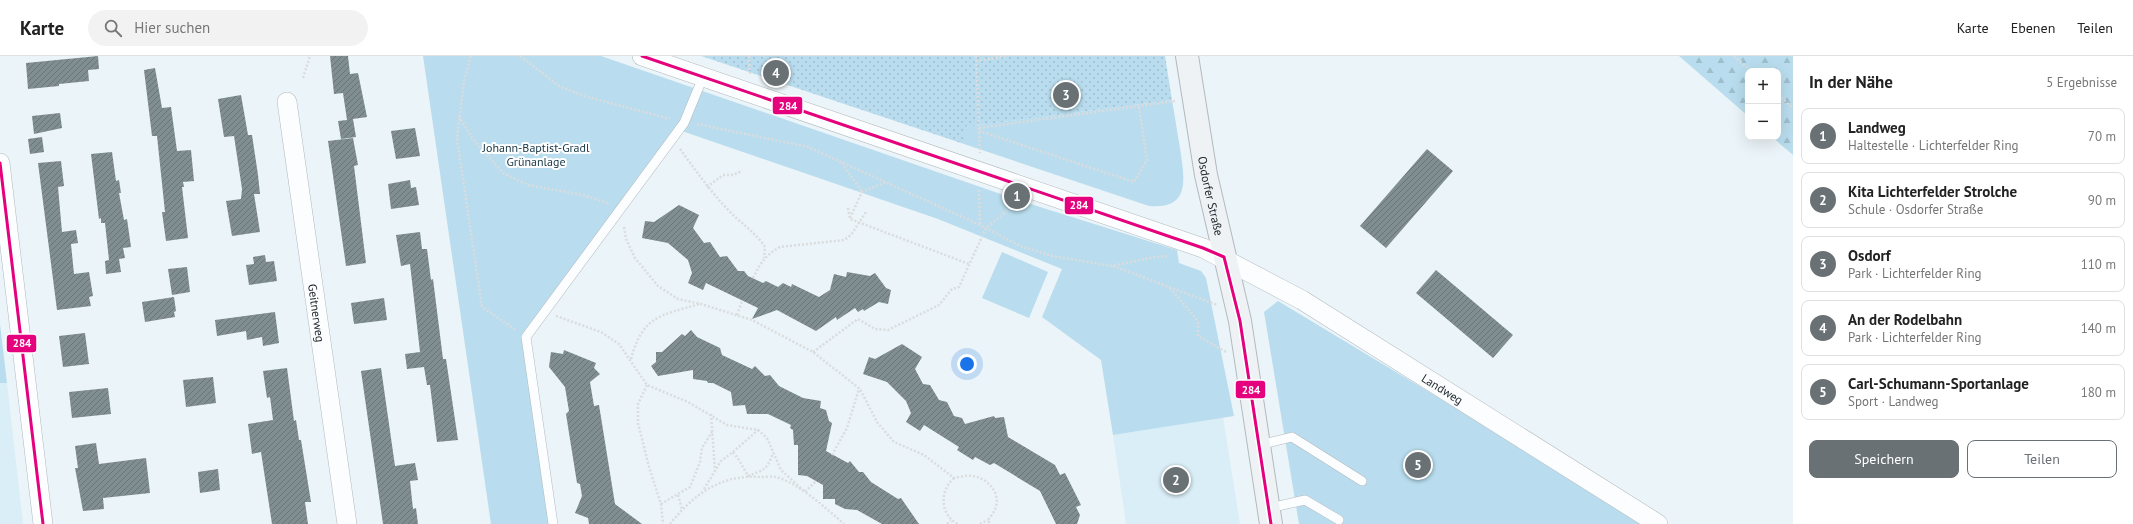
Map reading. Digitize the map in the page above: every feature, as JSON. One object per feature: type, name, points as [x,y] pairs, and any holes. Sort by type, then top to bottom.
[{"type":"street","name":"Landweg","points":[[642,56],[1203,248],[1224,257],[1302,300],[1658,524]]},
{"type":"street","name":"Osdorfer Straße","points":[[1187,56],[1206,175],[1240,321],[1270,516]]},
{"type":"street","name":"Geitnerweg","points":[[287,102],[347,524]]},
{"type":"street","points":[[0,163],[43,524]]},
{"type":"lane","points":[[554,524],[526,337],[684,122],[704,77]]},
{"type":"lane","points":[[1259,445],[1292,437],[1362,481]]},
{"type":"lane","points":[[1270,516],[1306,500],[1338,520]]},
{"type":"path","points":[[303,78],[310,56]]},
{"type":"path","points":[[471,56],[464,81],[458,116],[457,139],[482,307],[526,337]]},
{"type":"path","points":[[520,56],[559,86],[584,96],[684,122],[808,147],[980,225],[1020,246],[1052,256],[1112,266],[1221,307]]},
{"type":"path","points":[[749,56],[750,77]]},
{"type":"path","points":[[976,56],[980,148]]},
{"type":"path","points":[[976,61],[1007,56]]},
{"type":"path","points":[[1734,56],[1748,68]]},
{"type":"path","points":[[1781,98],[1793,108]]},
{"type":"path","points":[[979,130],[1175,102]]},
{"type":"path","points":[[979,130],[1134,182],[1147,160],[1138,107]]},
{"type":"path","points":[[458,116],[487,156],[503,173],[514,180],[528,186],[583,195],[621,208],[626,239],[635,258],[653,280],[678,299],[701,304],[752,320],[813,352],[860,388],[877,422],[894,442],[924,455],[954,478]]},
{"type":"path","points":[[672,139],[707,187],[742,224],[759,238],[765,247],[764,258],[753,278]]},
{"type":"path","points":[[842,162],[862,192]]},
{"type":"path","points":[[707,187],[723,175],[733,175],[742,171]]},
{"type":"path","points":[[850,218],[862,192],[886,182]]},
{"type":"path","points":[[979,187],[980,225]]},
{"type":"path","points":[[813,352],[858,319],[875,329],[888,330],[940,305],[952,289],[959,287],[986,228],[1019,201]]},
{"type":"path","points":[[848,208],[850,218]]},
{"type":"path","points":[[764,258],[780,247],[844,240],[850,235],[866,212]]},
{"type":"path","points":[[850,218],[969,264]]},
{"type":"path","points":[[971,251],[975,252]]},
{"type":"path","points":[[1112,266],[1155,257],[1169,256]]},
{"type":"path","points":[[1168,286],[1180,298],[1194,316],[1198,323],[1198,336],[1229,353]]},
{"type":"path","points":[[737,315],[742,301]]},
{"type":"path","points":[[631,359],[637,339],[647,325],[660,316],[701,304]]},
{"type":"path","points":[[544,312],[601,332],[619,344],[631,359],[647,385],[688,402],[711,414],[727,425],[758,430],[767,438],[781,470],[844,524]]},
{"type":"path","points":[[647,385],[638,404],[638,423],[649,467],[661,504],[663,524]]},
{"type":"path","points":[[832,455],[847,428],[860,388]]},
{"type":"path","points":[[711,414],[715,471]]},
{"type":"path","points":[[670,524],[682,509],[702,491],[721,462],[758,430]]},
{"type":"path","points":[[661,504],[690,487],[700,462],[702,448],[712,432]]},
{"type":"path","points":[[733,452],[748,476]]},
{"type":"path","points":[[702,491],[722,481],[748,476],[762,471],[768,466],[773,452]]},
{"type":"path","points":[[748,476],[776,477],[805,492]]},
{"type":"path","points":[[958,524],[951,521],[946,513],[944,495],[950,482],[954,478],[974,476],[990,485],[997,500],[996,506],[988,520],[980,524]]},
{"type":"path","points":[[805,492],[816,481]]},
{"type":"path","points":[[678,495],[682,509]]},
{"type":"path","points":[[988,520],[990,524]]},
{"type":"path","points":[[947,524],[951,521]]},
{"type":"shaded area","points":[[0,383],[7,383],[23,524],[0,524]]},
{"type":"shaded area","points":[[1223,417],[1240,524],[1126,524],[1113,435]]},
{"type":"green space","name":"Johann-Baptist-Gradl Grünanlage","points":[[423,56],[601,56],[1021,201],[1177,250],[1179,263],[1201,271],[1206,278],[1234,416],[1113,435],[1101,360],[1042,317],[1062,269],[938,219],[676,129],[522,335],[549,524],[491,524]]},
{"type":"green space","points":[[701,56],[1165,56],[1172,100],[964,127],[964,144]]},
{"type":"green space","points":[[1679,56],[1793,56],[1793,155],[1776,140],[1781,140],[1781,68],[1745,68],[1745,113]]},
{"type":"green space","points":[[1172,100],[1182,159],[1183,180],[1179,197],[1173,203],[1163,206],[1149,206],[964,144],[963,127]]},
{"type":"green space","points":[[1002,252],[1048,272],[1029,318],[982,298]]},
{"type":"green space","points":[[1278,301],[1454,407],[1640,524],[1299,524],[1264,312]]},
{"type":"green space","points":[[0,324],[7,383],[0,383]]},
{"type":"building","points":[[98,56],[99,69],[88,70],[89,81],[28,89],[26,63]]},
{"type":"building","points":[[330,56],[348,56],[350,74],[358,73],[367,117],[353,119],[356,137],[341,139],[338,121],[347,120],[343,93],[334,94]]},
{"type":"building","points":[[155,68],[162,108],[171,107],[177,151],[191,150],[194,181],[183,182],[184,187],[182,187],[188,238],[166,241],[162,212],[165,212],[157,136],[152,136],[144,70]]},
{"type":"building","points":[[241,95],[248,135],[252,135],[258,175],[260,194],[254,194],[260,232],[232,236],[226,201],[241,199],[242,189],[234,136],[224,137],[218,99]]},
{"type":"building","points":[[60,113],[62,128],[34,134],[32,116]]},
{"type":"building","points":[[415,128],[420,156],[396,159],[391,131]]},
{"type":"building","points":[[42,137],[44,152],[30,154],[28,139]]},
{"type":"building","points":[[353,138],[358,165],[354,166],[366,263],[346,266],[328,141]]},
{"type":"building","points":[[1427,149],[1453,171],[1386,248],[1360,226]]},
{"type":"building","points":[[112,152],[116,181],[119,180],[121,193],[119,193],[124,220],[127,219],[131,247],[123,248],[125,258],[119,259],[121,272],[106,274],[105,261],[109,260],[105,223],[101,223],[101,218],[99,219],[91,154]]},
{"type":"building","points":[[61,161],[64,186],[58,187],[62,232],[76,230],[78,243],[71,244],[74,274],[89,272],[93,296],[89,297],[91,306],[57,310],[38,163]]},
{"type":"building","points":[[410,180],[411,188],[416,187],[419,205],[391,209],[388,184]]},
{"type":"building","points":[[679,205],[699,215],[693,228],[704,243],[710,242],[720,257],[727,256],[738,271],[744,271],[748,276],[763,283],[766,281],[778,287],[783,283],[791,287],[792,284],[819,297],[830,290],[834,274],[846,277],[847,272],[870,276],[875,273],[886,288],[891,290],[888,304],[879,302],[864,311],[863,309],[858,312],[855,308],[837,320],[836,317],[816,331],[777,310],[752,319],[758,308],[706,283],[703,290],[688,283],[692,273],[688,260],[668,243],[642,238],[645,221],[654,222]]},
{"type":"building","points":[[420,232],[422,249],[427,249],[431,280],[433,279],[443,359],[446,359],[458,440],[437,442],[430,385],[427,385],[424,367],[407,369],[405,354],[420,352],[410,264],[401,266],[396,235]]},
{"type":"building","points":[[265,255],[266,262],[274,261],[277,281],[249,285],[246,265],[254,264],[253,257]]},
{"type":"building","points":[[187,267],[190,292],[172,295],[168,269]]},
{"type":"building","points":[[1436,270],[1513,335],[1493,358],[1416,293]]},
{"type":"building","points":[[174,297],[176,311],[174,312],[175,317],[145,322],[142,302]]},
{"type":"building","points":[[384,298],[387,320],[354,324],[351,303]]},
{"type":"building","points":[[275,312],[279,343],[263,346],[262,337],[247,340],[246,331],[217,336],[215,320]]},
{"type":"building","points":[[691,330],[697,337],[720,348],[722,355],[752,369],[755,366],[765,376],[770,375],[779,386],[803,398],[821,401],[820,408],[826,410],[829,421],[832,423],[826,451],[848,463],[850,461],[859,472],[863,472],[871,482],[898,499],[901,498],[919,524],[882,524],[857,510],[845,509],[835,504],[835,499],[823,499],[823,485],[807,476],[798,475],[798,445],[794,445],[793,430],[790,428],[791,425],[768,414],[747,414],[745,405],[733,406],[731,392],[713,383],[693,379],[693,370],[658,376],[651,366],[656,362],[656,352],[662,352],[682,334],[685,336]]},
{"type":"building","points":[[85,333],[89,364],[63,367],[59,336]]},
{"type":"building","points":[[902,344],[922,357],[915,369],[923,384],[930,385],[939,400],[947,402],[954,416],[962,418],[965,424],[994,416],[995,418],[1004,417],[1008,437],[1055,465],[1060,475],[1065,473],[1081,505],[1076,507],[1080,515],[1077,524],[1056,524],[1040,491],[994,463],[990,465],[975,457],[973,460],[957,450],[959,447],[924,425],[920,431],[906,422],[911,413],[906,401],[887,382],[863,374],[869,357],[875,359]]},
{"type":"building","points":[[564,350],[596,363],[594,368],[600,374],[590,382],[594,406],[599,405],[615,504],[642,524],[589,524],[588,518],[575,513],[582,496],[580,484],[577,483],[566,414],[569,411],[565,387],[549,367],[551,352],[563,354]]},
{"type":"building","points":[[287,368],[294,421],[296,420],[299,440],[301,440],[311,502],[305,502],[308,524],[272,524],[261,452],[252,454],[248,424],[273,420],[270,397],[267,398],[263,371]]},
{"type":"building","points":[[381,368],[395,466],[415,463],[418,480],[410,481],[413,509],[416,508],[418,524],[383,524],[361,371]]},
{"type":"building","points":[[213,377],[216,403],[186,407],[183,380]]},
{"type":"building","points":[[108,388],[111,414],[72,418],[69,392]]},
{"type":"building","points":[[96,443],[99,464],[146,458],[150,493],[103,498],[104,509],[83,511],[75,468],[78,468],[75,446]]},
{"type":"building","points":[[218,469],[220,490],[200,493],[198,472]]},
{"type":"transit line","name":"284","points":[[642,56],[1203,248],[1224,257]]},
{"type":"transit line","name":"284","points":[[0,163],[43,524]]},
{"type":"transit line","name":"284","points":[[1224,257],[1240,321],[1271,524]]},
{"type":"place","name":"An der Rodelbahn","points":[[776,73]]},
{"type":"place","name":"Osdorf","points":[[1066,95]]},
{"type":"place","name":"Landweg","points":[[1017,196]]},
{"type":"place","name":"Carl-Schumann-Sportanlage","points":[[1418,465]]},
{"type":"place","name":"Kita Lichterfelder Strolche","points":[[1176,480]]}]
